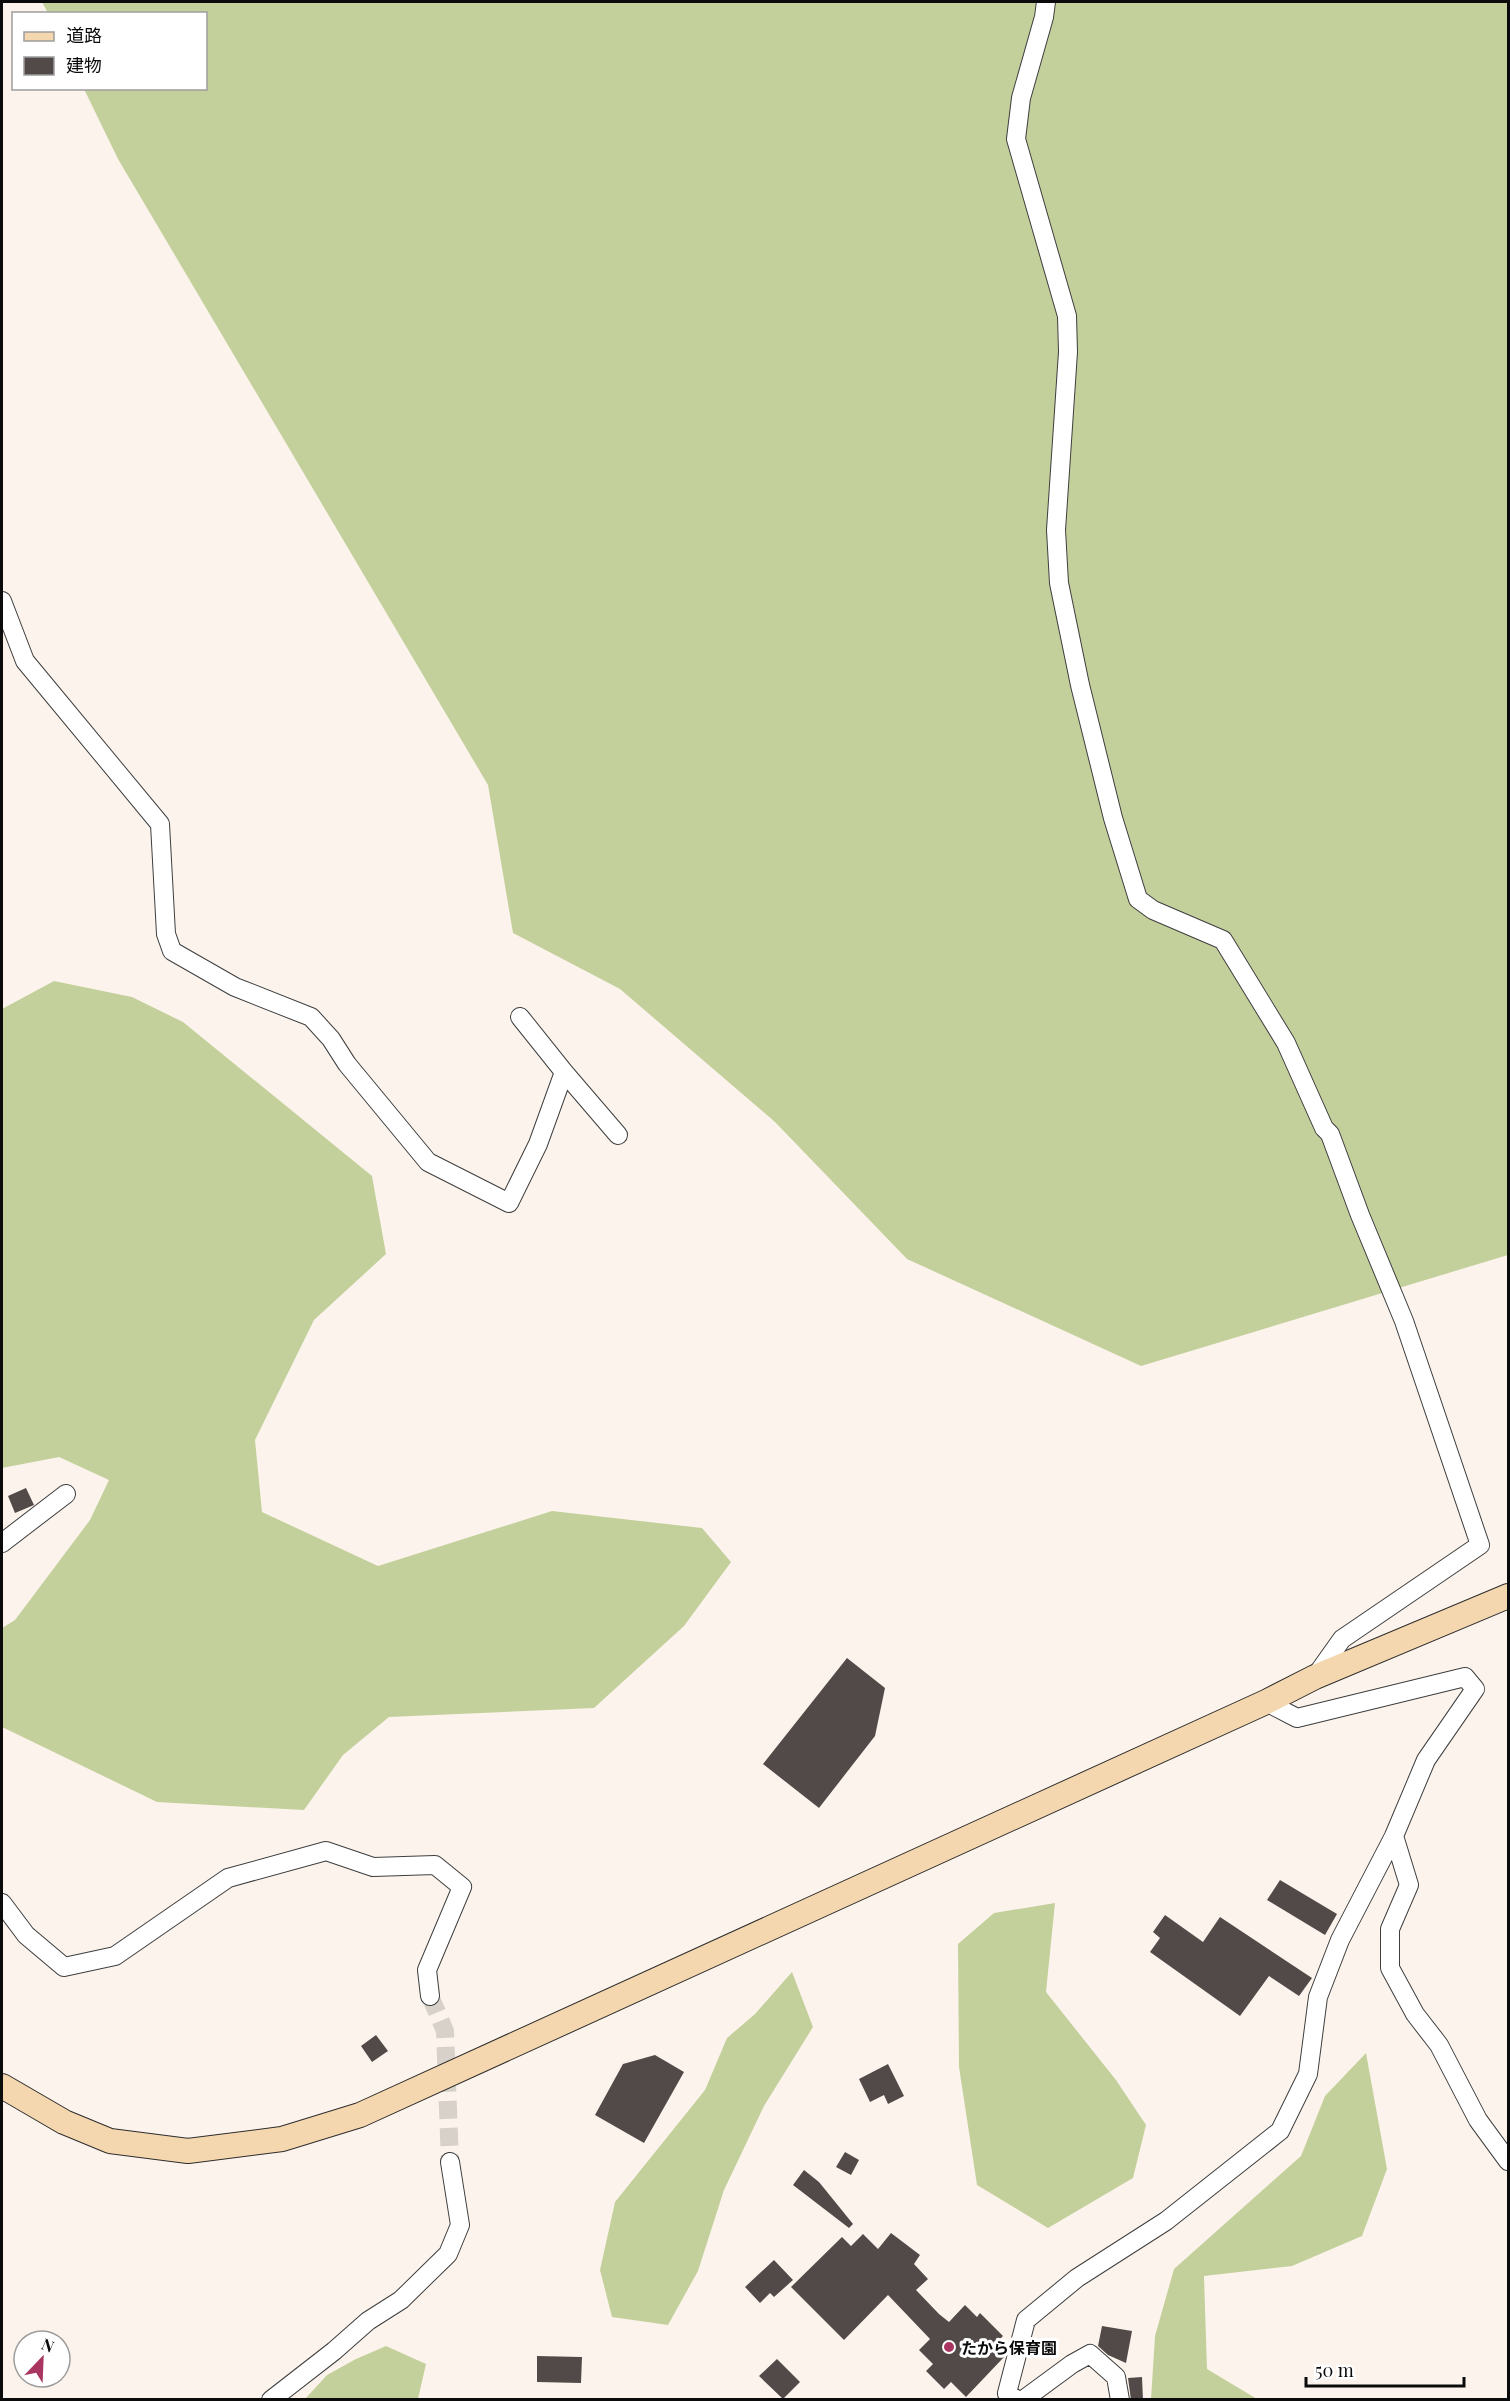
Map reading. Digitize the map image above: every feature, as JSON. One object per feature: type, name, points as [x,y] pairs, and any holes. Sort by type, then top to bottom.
[{"type":"street","points":[[1046,2],[1021,98],[1016,139],[1067,316],[1068,352],[1056,530],[1059,583],[1080,685],[1113,818],[1138,899],[1153,910],[1223,940],[1286,1043],[1324,1128],[1330,1134],[1360,1215],[1404,1321],[1480,1545],[1342,1639],[1315,1677]]},
{"type":"street","points":[[2,601],[25,662],[160,824],[166,934],[172,951],[235,987],[311,1017],[428,1162],[509,1203],[538,1144],[564,1072]]},
{"type":"street","points":[[520,1017],[618,1135]]},
{"type":"street","points":[[2,1543],[66,1494]]},
{"type":"street","points":[[2,2086],[64,2122],[111,2141],[188,2151],[282,2139],[360,2115],[1266,1702],[1315,1677],[1509,1596]]},
{"type":"street","points":[[1017,2400],[1007,2393],[1026,2320],[1077,2278],[1166,2221],[1280,2131],[1308,2073],[1318,1997],[1340,1940],[1394,1836],[1426,1760],[1475,1689],[1465,1677],[1297,1718],[1266,1702]]},
{"type":"street","points":[[1394,1836],[1409,1885],[1390,1929],[1390,1968],[1415,2013],[1439,2045],[1478,2120],[1509,2161]]},
{"type":"street","points":[[2,1903],[26,1935],[64,1967],[115,1956],[228,1878],[326,1851],[373,1868],[435,1865],[462,1887],[427,1970],[430,1996]]},
{"type":"street","points":[[271,2400],[368,2321],[401,2300],[448,2254],[460,2225],[450,2162]]},
{"type":"street","points":[[1023,2400],[1072,2364],[1090,2354],[1116,2376],[1120,2400]]},
{"type":"green space","points":[[42,2],[1508,2],[1508,1255],[1141,1366],[907,1259],[775,1122],[620,989],[513,933],[488,785],[118,159],[84,90],[207,90],[207,12],[47,12]]},
{"type":"green space","points":[[54,981],[132,997],[183,1022],[372,1176],[386,1254],[314,1320],[255,1440],[262,1512],[378,1566],[552,1511],[702,1528],[731,1562],[684,1626],[594,1708],[389,1717],[343,1755],[304,1810],[157,1802],[2,1727],[2,1628],[15,1620],[90,1520],[109,1480],[59,1457],[2,1468],[2,1009]]},
{"type":"green space","points":[[1055,1903],[1046,1992],[1116,2080],[1146,2125],[1133,2178],[1048,2228],[977,2185],[959,2067],[958,1944],[994,1913]]},
{"type":"green space","points":[[792,1972],[813,2027],[764,2106],[724,2190],[698,2271],[668,2325],[612,2317],[600,2270],[615,2202],[705,2090],[727,2038],[755,2014]]},
{"type":"green space","points":[[1366,2053],[1387,2169],[1362,2236],[1292,2266],[1204,2276],[1207,2369],[1257,2399],[1151,2399],[1155,2336],[1174,2269],[1301,2156],[1325,2096]]},
{"type":"green space","points":[[386,2346],[426,2364],[418,2399],[305,2399],[327,2375]]},
{"type":"building","points":[[26,1488],[34,1505],[15,1513],[8,1496]]},
{"type":"building","points":[[847,1658],[885,1688],[875,1736],[819,1808],[763,1764]]},
{"type":"building","points":[[1280,1880],[1337,1914],[1325,1935],[1267,1900]]},
{"type":"building","points":[[1165,1915],[1203,1942],[1220,1917],[1312,1978],[1299,1996],[1269,1976],[1240,2016],[1150,1952],[1160,1938],[1153,1932]]},
{"type":"building","points":[[376,2035],[388,2051],[372,2062],[361,2046]]},
{"type":"building","points":[[655,2055],[684,2072],[644,2143],[595,2115],[623,2064]]},
{"type":"building","points":[[888,2064],[904,2096],[888,2104],[884,2095],[870,2102],[859,2079]]},
{"type":"building","points":[[845,2152],[859,2160],[851,2175],[836,2167]]},
{"type":"building","points":[[804,2170],[819,2182],[853,2224],[849,2228],[793,2185]]},
{"type":"building","points":[[891,2233],[920,2255],[914,2264],[928,2279],[916,2290],[939,2314],[949,2322],[965,2305],[977,2317],[980,2313],[1003,2336],[998,2341],[1007,2349],[1005,2356],[966,2397],[951,2382],[944,2389],[926,2371],[933,2364],[919,2350],[930,2339],[888,2295],[844,2340],[791,2287],[842,2237],[851,2246],[863,2234],[878,2249]]},
{"type":"building","points":[[774,2260],[793,2280],[774,2297],[770,2293],[760,2303],[745,2287]]},
{"type":"building","points":[[1102,2326],[1132,2331],[1126,2363],[1108,2355],[1098,2346]]},
{"type":"building","points":[[537,2356],[582,2357],[581,2383],[537,2382]]},
{"type":"building","points":[[777,2359],[800,2382],[783,2399],[759,2376]]},
{"type":"building","points":[[1142,2377],[1143,2400],[1131,2400],[1128,2378]]},
{"type":"tunnel","points":[[430,1996],[445,2031],[450,2162]]},
{"type":"place","name":"たから保育園","points":[[949,2347]]}]
